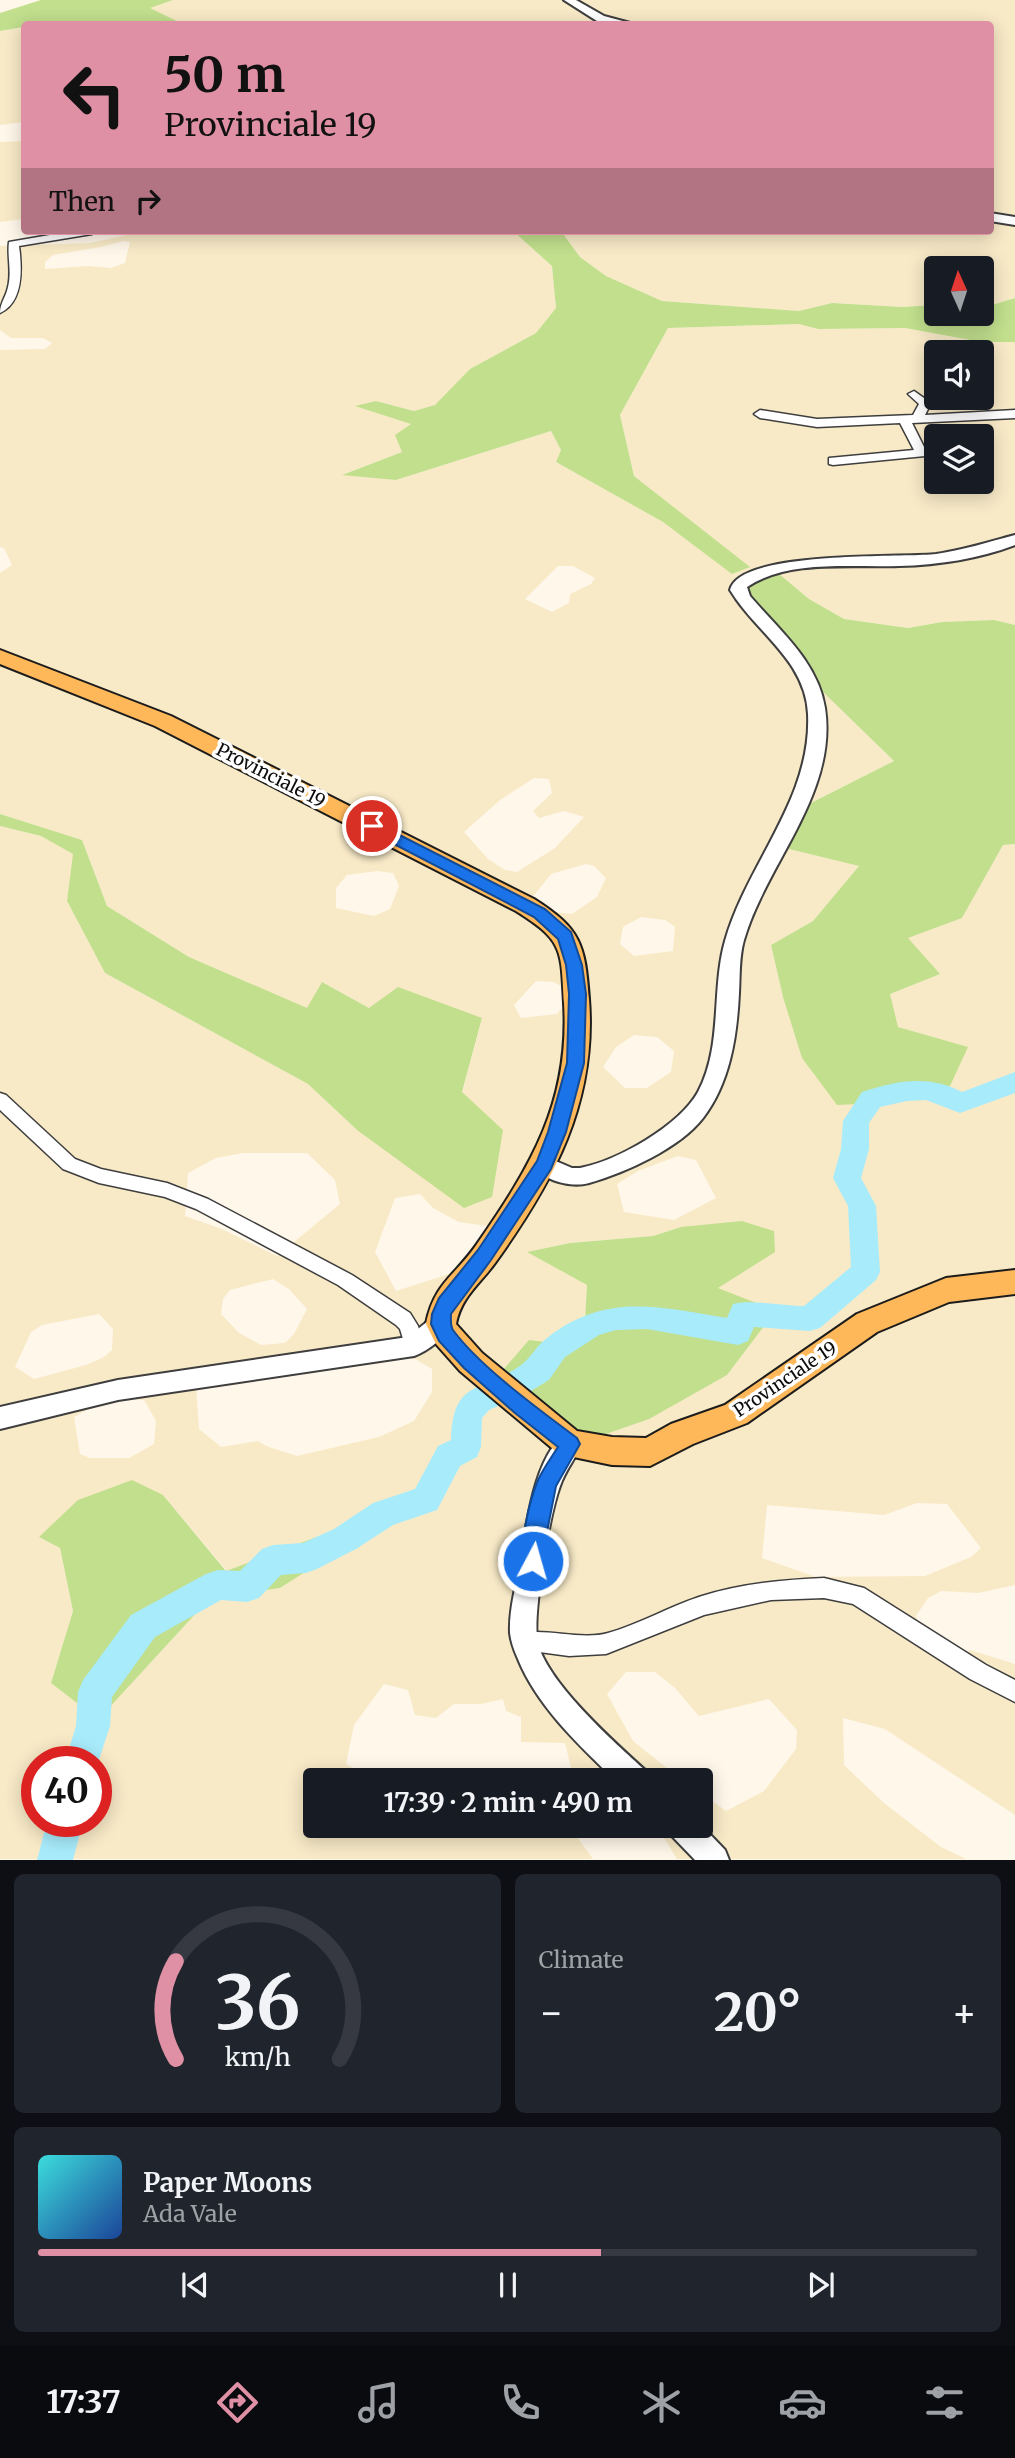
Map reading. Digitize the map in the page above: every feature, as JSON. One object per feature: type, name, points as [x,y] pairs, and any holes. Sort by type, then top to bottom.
[{"type":"main road","name":"Provinciale 19","points":[[0,656],[163,721],[525,905],[552,922],[565,936],[574,965],[578,1024],[576,1063],[571,1090],[544,1164],[485,1255],[445,1303],[441,1324],[446,1335],[471,1362],[522,1407],[570,1444],[612,1451],[650,1452],[682,1434],[736,1414],[867,1323],[946,1290],[1015,1282]]},
{"type":"street","points":[[569,0],[601,19],[612,21]]},
{"type":"street","points":[[994,218],[1015,221]]},
{"type":"street","points":[[0,310],[9,302],[15,287],[13,244],[68,235]]},
{"type":"street","points":[[911,420],[925,403],[914,394]]},
{"type":"street","points":[[760,414],[806,423],[1015,414]]},
{"type":"street","points":[[833,461],[921,453],[911,420]]},
{"type":"street","points":[[544,1164],[572,1177],[594,1172],[663,1143],[679,1131],[699,1107],[719,1066],[731,959],[736,938],[766,868],[797,807],[812,758],[818,725],[817,710],[806,675],[794,655],[744,599],[738,590],[739,585],[756,573],[779,567],[921,560],[982,550],[1015,540]]},
{"type":"street","points":[[0,1100],[69,1164],[99,1176],[167,1190],[202,1204],[345,1280],[403,1319],[409,1326],[414,1346]]},
{"type":"street","points":[[0,1418],[118,1390],[414,1346],[441,1324]]},
{"type":"street","points":[[570,1444],[554,1468],[541,1506],[525,1595],[524,1642],[533,1668],[596,1743],[622,1768]]},
{"type":"street","points":[[524,1642],[569,1646],[606,1644],[704,1605],[771,1590],[824,1588],[856,1595],[978,1672],[1015,1691]]},
{"type":"street","points":[[694,1838],[715,1860]]},
{"type":"shaded area","points":[[173,0],[1015,0],[1015,298],[994,304],[994,256],[924,256],[924,306],[832,303],[799,311],[662,301],[606,276],[580,257],[564,235],[994,235],[994,21],[177,21],[149,8]]},
{"type":"shaded area","points":[[21,28],[21,122],[0,125],[0,31]]},
{"type":"shaded area","points":[[21,141],[21,219],[0,222],[0,142]]},
{"type":"shaded area","points":[[127,235],[517,235],[552,266],[556,308],[536,333],[470,369],[436,405],[414,411],[376,401],[357,406],[412,424],[402,452],[344,474],[396,480],[551,431],[561,450],[556,462],[663,522],[732,573],[749,567],[634,476],[620,415],[668,328],[799,324],[818,329],[905,328],[970,340],[924,340],[924,410],[994,410],[994,342],[1015,342],[1015,625],[994,620],[942,622],[908,628],[844,619],[809,599],[778,573],[799,653],[822,691],[894,761],[799,809],[789,849],[859,866],[813,921],[771,945],[783,997],[967,1047],[897,1027],[890,994],[939,974],[907,938],[962,918],[1003,845],[1015,844],[1015,1585],[978,1593],[941,1591],[928,1598],[916,1616],[925,1645],[949,1661],[970,1650],[1015,1664],[1015,1815],[885,1729],[843,1718],[844,1765],[884,1803],[941,1847],[966,1859],[677,1859],[664,1838],[713,1838],[713,1802],[726,1811],[764,1791],[796,1749],[797,1730],[769,1699],[699,1716],[675,1688],[655,1672],[626,1672],[607,1694],[633,1741],[667,1768],[571,1768],[565,1743],[521,1742],[521,1717],[506,1711],[503,1699],[481,1704],[454,1704],[436,1718],[415,1715],[408,1690],[384,1684],[354,1725],[346,1764],[353,1768],[303,1768],[303,1838],[578,1838],[593,1859],[50,1859],[61,1837],[112,1837],[112,1746],[95,1746],[108,1709],[210,1598],[280,1588],[321,1562],[323,1534],[227,1571],[163,1495],[39,1537],[60,1548],[73,1611],[51,1683],[82,1707],[73,1746],[21,1746],[21,1837],[48,1837],[41,1859],[0,1859],[0,826],[41,836],[74,854],[67,901],[105,973],[308,1084],[357,1130],[462,1093],[482,1019],[369,1008],[322,982],[308,1009],[189,957],[107,906],[82,840],[0,814],[0,573],[12,565],[4,548],[0,547],[0,350],[45,349],[52,343],[43,338],[11,338],[0,330],[0,246],[90,243]],"holes":[[[123,241],[130,242],[125,263],[111,268],[88,266],[45,269],[45,262],[53,255]],[[558,566],[573,566],[595,578],[591,584],[570,594],[569,603],[552,612],[525,599]],[[534,778],[549,779],[552,793],[533,811],[539,818],[564,811],[584,817],[555,848],[517,872],[505,870],[488,859],[464,832],[500,800]],[[586,864],[594,866],[606,878],[597,897],[572,914],[544,911],[532,898],[551,874]],[[377,871],[393,873],[399,886],[390,909],[374,916],[336,908],[336,888],[347,875]],[[641,917],[665,920],[675,927],[673,951],[634,956],[620,944],[623,927]],[[536,981],[553,982],[568,989],[569,1000],[557,1014],[521,1018],[514,1005]],[[634,1035],[657,1037],[674,1051],[671,1072],[647,1088],[625,1088],[603,1067],[616,1047]],[[243,1153],[307,1153],[335,1180],[340,1204],[277,1256],[222,1229],[185,1216],[188,1173],[216,1158]],[[678,1156],[696,1160],[716,1198],[674,1220],[624,1212],[617,1184],[638,1171]],[[420,1194],[433,1208],[459,1222],[501,1228],[474,1266],[396,1291],[375,1252],[395,1198]],[[681,1227],[774,1252],[717,1288],[784,1314],[839,1306],[813,1327],[765,1325],[727,1375],[529,1340],[566,1344],[585,1320],[587,1285],[528,1252],[570,1243],[653,1236]],[[273,1279],[289,1289],[307,1309],[294,1334],[285,1343],[261,1345],[239,1333],[221,1314],[223,1299],[230,1290]],[[99,1314],[113,1329],[112,1350],[86,1365],[34,1379],[15,1367],[31,1332],[42,1325]],[[373,1359],[415,1359],[432,1369],[432,1392],[414,1421],[379,1437],[297,1456],[258,1441],[221,1447],[199,1429],[196,1386]],[[144,1400],[156,1421],[154,1444],[129,1458],[90,1458],[80,1454],[74,1417],[102,1402]],[[917,1503],[947,1504],[981,1548],[971,1557],[925,1576],[816,1577],[762,1558],[767,1505],[884,1515]]]},
{"type":"green space","points":[[41,0],[173,0],[150,8],[177,21],[21,21],[21,28],[0,31],[0,13]]},
{"type":"green space","points":[[517,235],[564,235],[580,257],[606,276],[662,301],[799,311],[832,303],[924,306],[924,326],[994,326],[994,304],[1015,298],[1015,342],[970,340],[905,328],[818,329],[799,324],[668,328],[620,415],[634,476],[750,567],[732,574],[663,522],[556,462],[561,450],[551,431],[396,480],[342,475],[402,452],[395,435],[411,424],[355,406],[376,401],[414,411],[435,405],[470,369],[536,333],[556,308],[552,266]]},
{"type":"green space","points":[[778,573],[809,599],[844,619],[908,628],[942,622],[994,620],[1015,625],[1015,844],[1003,845],[962,918],[908,938],[940,974],[890,994],[898,1027],[968,1047],[950,1086],[900,1102],[837,1105],[802,1058],[783,997],[771,945],[813,921],[859,866],[789,849],[792,819],[799,809],[894,761],[822,691],[799,653],[744,587],[755,578]]},
{"type":"green space","points":[[0,814],[82,840],[107,906],[189,957],[307,1008],[322,982],[369,1008],[398,987],[482,1018],[462,1092],[503,1130],[492,1197],[464,1208],[357,1130],[308,1084],[105,973],[67,901],[73,854],[41,836],[0,826]]},
{"type":"green space","points":[[742,1221],[774,1231],[775,1252],[718,1288],[784,1314],[840,1305],[813,1327],[765,1325],[727,1375],[649,1419],[603,1435],[573,1434],[496,1378],[529,1340],[565,1344],[585,1320],[587,1285],[527,1252],[570,1243],[653,1236],[681,1227]]},
{"type":"green space","points":[[132,1480],[163,1495],[226,1571],[324,1534],[321,1562],[280,1588],[210,1598],[108,1709],[95,1746],[73,1746],[82,1707],[51,1683],[73,1611],[60,1548],[39,1537],[78,1500]]},
{"type":"waterway","points":[[87,1746],[93,1726],[95,1692],[143,1626],[218,1585],[247,1587],[273,1560],[306,1558],[345,1539],[384,1513],[426,1500],[449,1456],[466,1447],[467,1414],[478,1401],[515,1385],[538,1371],[555,1348],[591,1325],[616,1318],[647,1317],[738,1332],[743,1313],[770,1318],[810,1319],[866,1272],[862,1206],[847,1178],[855,1149],[856,1121],[871,1099],[926,1090],[948,1096],[960,1103],[1015,1082]]},
{"type":"waterway","points":[[55,1860],[61,1837]]},
{"type":"route","points":[[372,826],[539,913],[565,936],[574,965],[578,994],[576,1063],[571,1090],[557,1132],[544,1164],[485,1255],[445,1303],[441,1314],[441,1324],[446,1335],[471,1362],[522,1407],[570,1444],[547,1483],[534,1535],[533,1561]]}]
